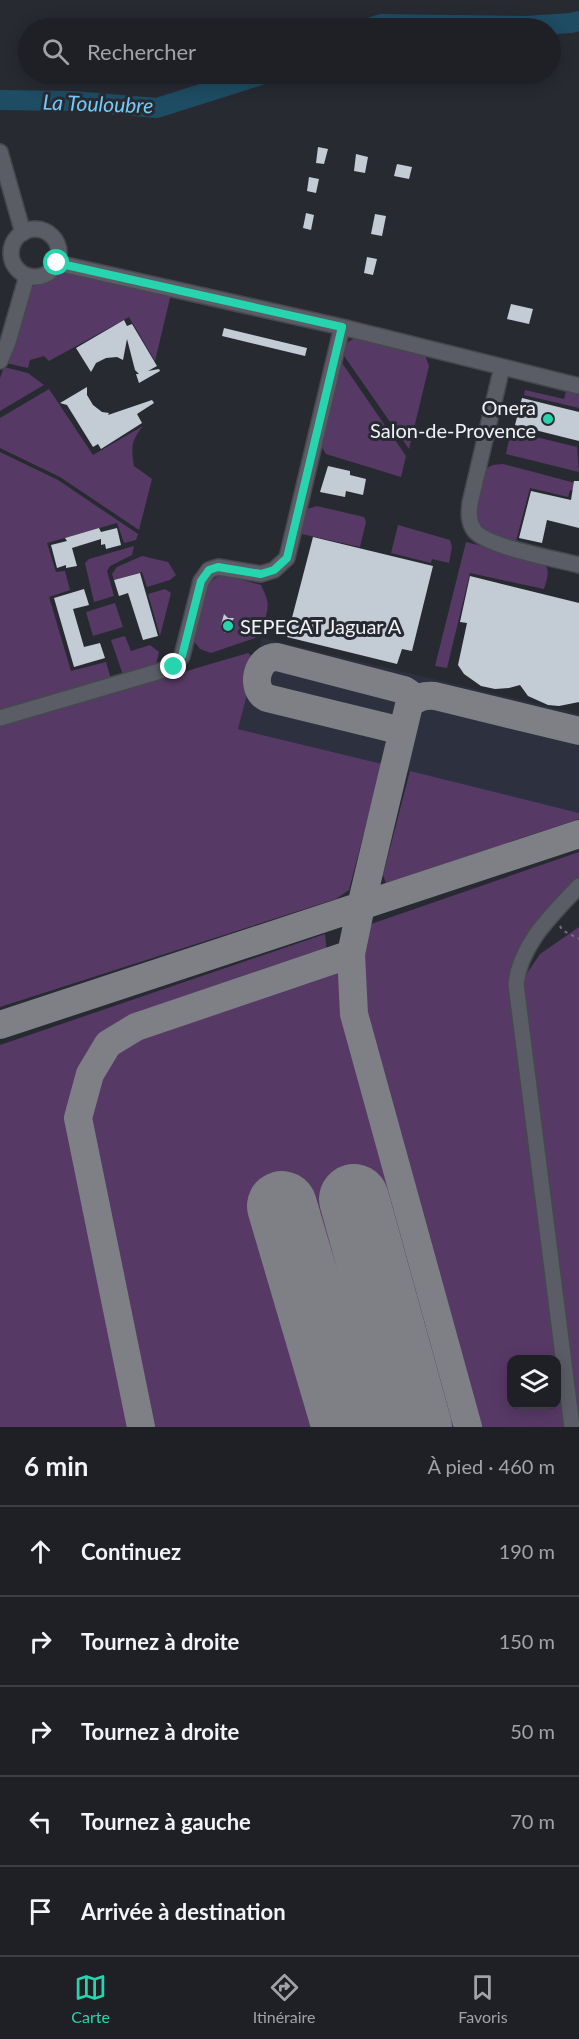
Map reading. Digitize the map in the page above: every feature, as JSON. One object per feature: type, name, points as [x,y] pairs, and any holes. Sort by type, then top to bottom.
[{"type":"street","points":[[0,152],[23,233]]},
{"type":"street","points":[[37,230],[51,236],[58,248],[57,263],[47,274],[27,276],[15,267],[5,252],[23,233],[37,230]]},
{"type":"street","points":[[57,263],[342,327],[579,386]]},
{"type":"street","points":[[0,361],[8,342],[27,276]]},
{"type":"street","points":[[0,718],[174,667],[182,656],[201,581],[209,570],[218,567],[261,574],[274,570],[287,558],[342,327]]},
{"type":"street","points":[[502,367],[470,503],[469,519],[474,531],[494,544],[579,565]]},
{"type":"street","points":[[572,1427],[516,984],[520,964],[526,950],[560,906],[579,886]]},
{"type":"path","points":[[560,906],[558,921],[562,930],[579,939]]},
{"type":"shaded area","points":[[63,271],[171,294],[155,361],[129,317],[49,361],[44,356],[30,360],[28,368],[6,363],[29,292],[33,287]]},
{"type":"shaded area","points":[[356,338],[425,355],[429,366],[409,449],[342,353],[346,344]]},
{"type":"shaded area","points":[[340,360],[406,456],[401,477],[326,454],[319,442]]},
{"type":"shaded area","points":[[4,367],[28,373],[44,385],[0,411],[0,378]]},
{"type":"shaded area","points":[[567,387],[579,390],[579,408],[524,395],[525,390],[564,399]]},
{"type":"shaded area","points":[[49,389],[93,455],[143,426],[133,444],[134,466],[152,479],[139,530],[60,477],[0,448],[0,418]]},
{"type":"shaded area","points":[[511,431],[577,447],[579,472],[506,454]]},
{"type":"shaded area","points":[[0,452],[58,480],[138,534],[136,540],[124,543],[117,523],[47,543],[56,572],[65,571],[70,590],[49,597],[71,671],[106,662],[111,679],[0,713]]},
{"type":"shaded area","points":[[503,464],[579,484],[577,491],[570,490],[568,497],[530,488],[515,545],[488,531],[477,517],[476,508],[485,469]]},
{"type":"shaded area","points":[[317,506],[364,517],[366,522],[360,547],[297,533],[307,509]]},
{"type":"shaded area","points":[[398,525],[450,540],[452,547],[449,563],[432,559],[431,563],[391,553]]},
{"type":"shaded area","points":[[466,542],[541,561],[548,570],[544,589],[470,573],[447,668],[435,666]]},
{"type":"shaded area","points":[[134,546],[132,555],[110,566],[107,571],[114,596],[94,602],[85,563],[89,559]]},
{"type":"shaded area","points":[[142,556],[168,562],[176,575],[170,580],[147,587],[142,572],[114,580],[112,574],[117,567]]},
{"type":"shaded area","points":[[224,575],[261,585],[268,604],[263,625],[255,638],[211,653],[200,649],[193,640],[208,587],[214,579]]},
{"type":"shaded area","points":[[165,589],[171,593],[160,636],[148,594]]},
{"type":"shaded area","points":[[115,603],[123,627],[93,636],[86,612]]},
{"type":"shaded area","points":[[125,636],[131,651],[150,645],[159,652],[156,665],[123,675],[111,640]]},
{"type":"shaded area","points":[[262,638],[579,714],[579,813],[238,729]]},
{"type":"shaded area","points":[[248,653],[256,660],[238,729],[382,764],[349,890],[336,899],[0,1007],[0,726]]},
{"type":"shaded area","points":[[410,771],[579,813],[579,819],[386,883],[383,875]]},
{"type":"shaded area","points":[[579,852],[579,879],[542,920],[513,994],[540,954],[579,927],[579,1427],[0,1427],[0,1045],[325,934],[327,954],[365,950],[371,924]]},
{"type":"building","points":[[318,147],[328,149],[324,164],[316,163]]},
{"type":"building","points":[[356,154],[368,157],[365,173],[354,171]]},
{"type":"building","points":[[397,164],[412,167],[409,179],[394,176]]},
{"type":"building","points":[[309,177],[319,179],[316,193],[307,191]]},
{"type":"building","points":[[306,213],[314,215],[311,230],[303,228]]},
{"type":"building","points":[[375,214],[386,216],[382,236],[371,234]]},
{"type":"building","points":[[367,257],[377,259],[373,275],[364,273]]},
{"type":"building","points":[[511,304],[533,309],[529,324],[507,319]]},
{"type":"building","points":[[124,320],[127,326],[132,324],[157,366],[148,371],[159,369],[160,371],[139,383],[136,374],[139,374],[135,370],[127,339],[123,360],[117,357],[106,358],[96,363],[91,372],[76,348]]},
{"type":"building","points":[[224,328],[307,348],[305,356],[222,336]]},
{"type":"building","points":[[87,387],[87,395],[93,405],[102,412],[109,413],[108,415],[152,400],[154,403],[137,414],[142,423],[101,449],[98,444],[93,447],[67,405],[60,403]]},
{"type":"building","name":"Onera Salon-de-Provence","points":[[522,398],[579,412],[579,441],[515,425]]},
{"type":"building","points":[[328,466],[350,471],[350,475],[366,479],[363,495],[346,491],[345,497],[320,492]]},
{"type":"building","points":[[574,481],[579,481],[579,528],[547,520],[542,543],[519,538],[531,491],[571,500]]},
{"type":"building","points":[[99,528],[101,532],[117,528],[121,545],[106,549],[105,544],[101,545],[101,539],[72,548],[77,566],[66,568],[66,565],[57,568],[51,545],[67,541],[65,538]]},
{"type":"building","points":[[313,537],[433,566],[412,651],[402,649],[397,664],[287,637]]},
{"type":"building","points":[[140,573],[158,636],[143,640],[128,593],[119,596],[114,580]]},
{"type":"building","points":[[470,576],[579,603],[579,702],[559,706],[548,705],[528,696],[520,685],[495,689],[481,686],[464,674],[458,665],[467,623],[460,622]]},
{"type":"building","points":[[84,589],[89,605],[73,609],[84,647],[100,643],[105,658],[74,667],[54,598]]},
{"type":"building","points":[[224,614],[228,618],[234,618],[225,633],[221,625]]},
{"type":"waterway","name":"La Touloubre","points":[[561,24],[579,21]]},
{"type":"waterway","name":"La Touloubre","points":[[0,100],[73,101],[157,108],[233,84]]},
{"type":"taxiway","points":[[401,738],[399,732],[394,729],[267,698],[258,688],[258,674],[264,662],[277,657],[404,690],[410,694],[409,705]]},
{"type":"taxiway","points":[[468,1427],[354,1014],[351,954],[409,705],[421,697],[435,696],[579,731]]},
{"type":"taxiway","points":[[0,1025],[579,834]]},
{"type":"taxiway","points":[[141,1427],[78,1118],[90,1074],[108,1044],[136,1027],[351,954]]},
{"type":"runway","points":[[354,1199],[417,1427]]},
{"type":"runway","points":[[282,1206],[347,1427]]},
{"type":"place","name":"Onera Salon-de-Provence","points":[[548,419]]},
{"type":"place","name":"SEPECAT Jaguar A","points":[[228,626]]},
{"type":"route","points":[[57,263],[342,327],[287,558],[274,570],[261,574],[218,567],[209,570],[201,581],[182,656],[174,667]]}]
